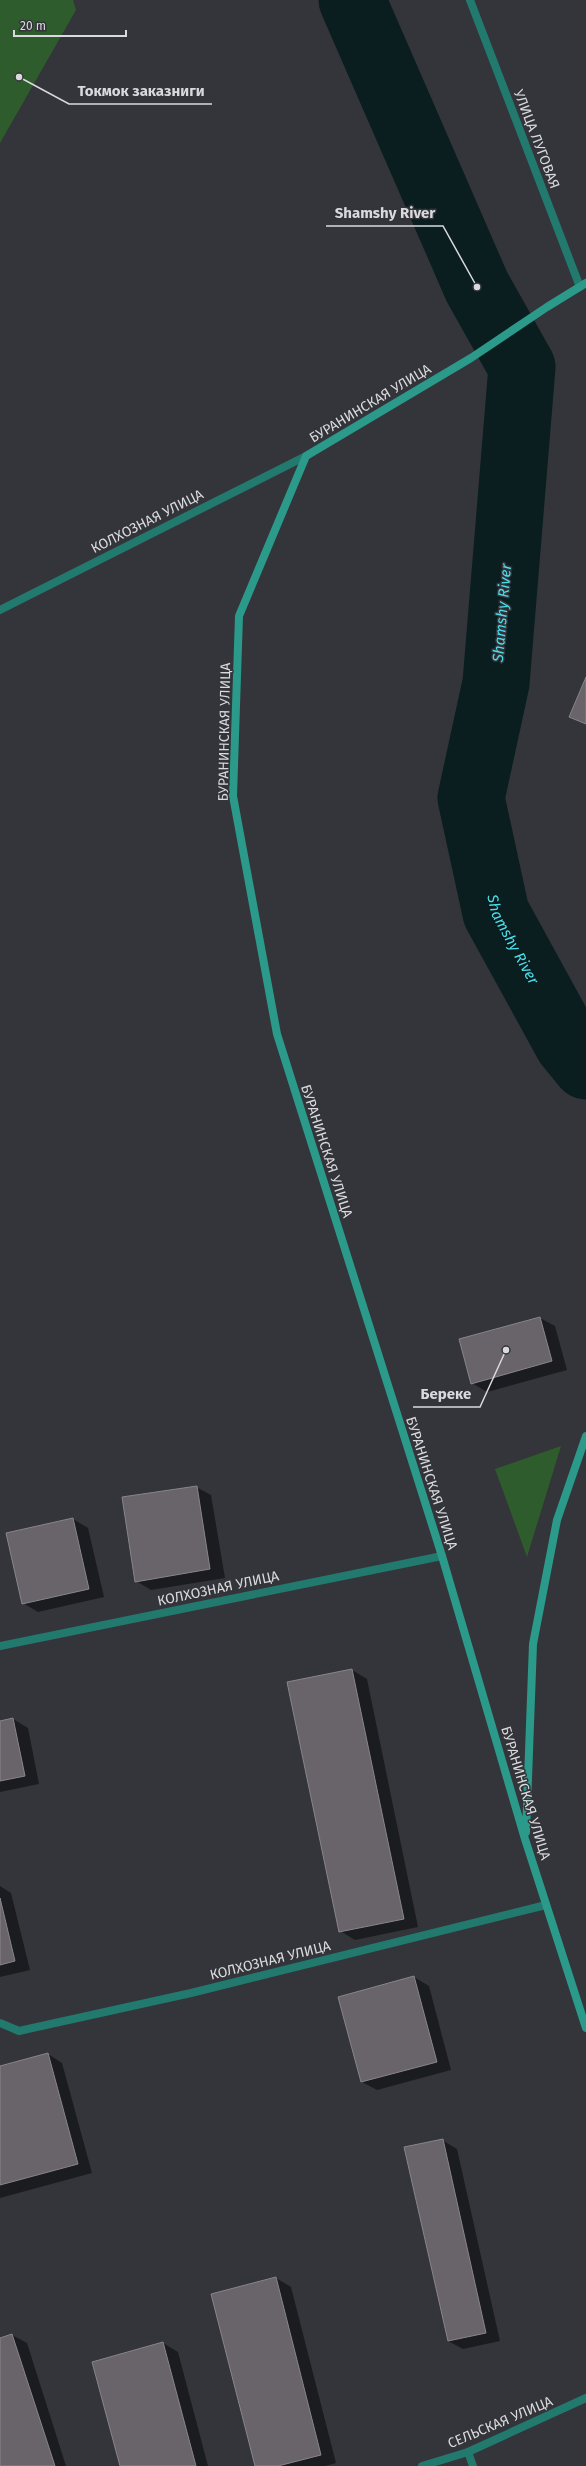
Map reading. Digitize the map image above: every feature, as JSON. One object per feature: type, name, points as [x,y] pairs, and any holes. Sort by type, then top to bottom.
[{"type":"main road","name":"БУРАНИНСКАЯ УЛИЦА","points":[[583,285],[547,307],[471,358],[306,456],[239,616],[233,796],[277,1034],[442,1556],[525,1839],[586,2028]]},
{"type":"main road","points":[[525,1839],[533,1644],[557,1520],[586,1436]]},
{"type":"street","name":"УЛИЦА ЛУГОВАЯ","points":[[470,0],[583,285]]},
{"type":"street","name":"КОЛХОЗНАЯ УЛИЦА","points":[[0,610],[306,456]]},
{"type":"street","name":"КОЛХОЗНАЯ УЛИЦА","points":[[0,1646],[442,1556]]},
{"type":"street","name":"КОЛХОЗНАЯ УЛИЦА","points":[[0,2023],[19,2031],[191,1994],[546,1905]]},
{"type":"street","name":"СЕЛЬСКАЯ УЛИЦА","points":[[422,2466],[468,2452],[586,2398]]},
{"type":"street","points":[[468,2452],[473,2466]]},
{"type":"green space","points":[[0,0],[73,0],[76,10],[0,143]]},
{"type":"green space","points":[[561,1446],[527,1557],[495,1469]]},
{"type":"building","points":[[586,677],[586,724],[569,717]]},
{"type":"building","points":[[540,1317],[552,1361],[471,1384],[459,1339]]},
{"type":"building","points":[[197,1486],[210,1569],[135,1582],[122,1497]]},
{"type":"building","points":[[73,1518],[89,1589],[22,1604],[6,1533]]},
{"type":"building","points":[[352,1669],[404,1919],[339,1932],[287,1682]]},
{"type":"building","points":[[13,1718],[25,1776],[0,1781],[0,1721]]},
{"type":"building","points":[[0,1898],[15,1961],[0,1965]]},
{"type":"building","points":[[414,1976],[437,2062],[361,2082],[338,1997]]},
{"type":"building","points":[[48,2053],[78,2164],[0,2185],[0,2066]]},
{"type":"building","points":[[443,2139],[486,2333],[448,2341],[404,2147]]},
{"type":"building","points":[[276,2277],[321,2455],[278,2466],[255,2466],[211,2294]]},
{"type":"building","points":[[12,2334],[55,2466],[0,2466],[0,2338]]},
{"type":"building","points":[[163,2342],[196,2466],[120,2466],[92,2362]]},
{"type":"waterway","name":"Shamshy River","points":[[352,0],[477,287],[522,367],[496,683],[471,798],[496,913],[568,1044],[586,1066]]},
{"type":"place","name":"Токмок заказниги","points":[[19,77]]},
{"type":"place","name":"Shamshy River","points":[[477,287]]},
{"type":"place","name":"Береке","points":[[506,1350]]}]
